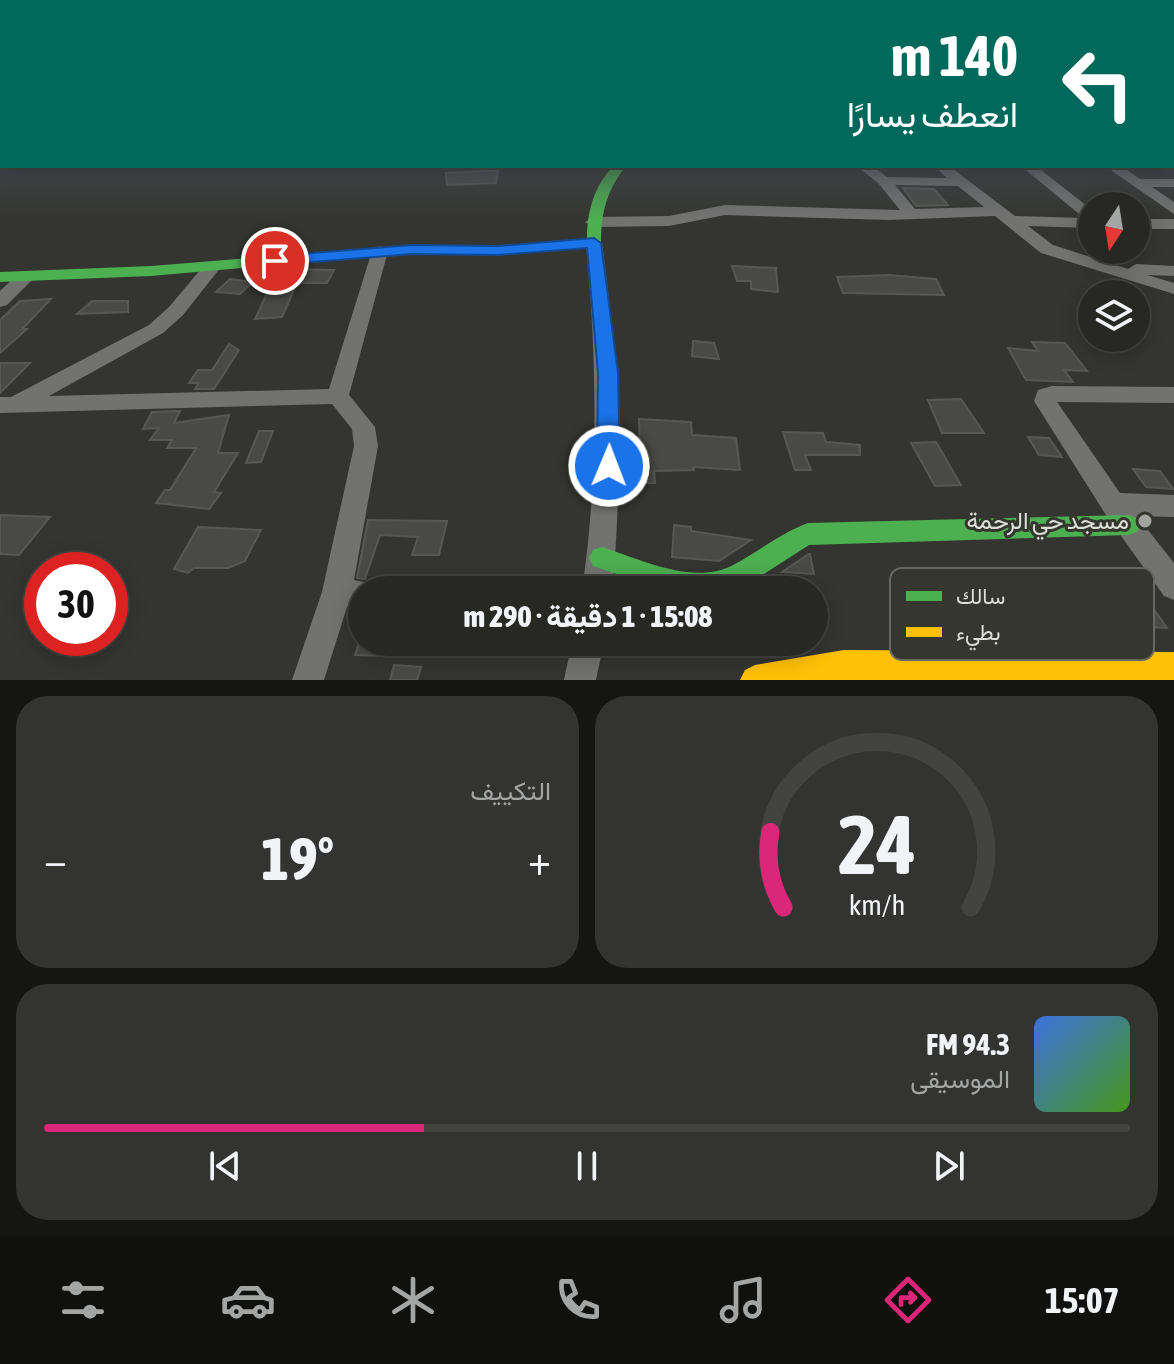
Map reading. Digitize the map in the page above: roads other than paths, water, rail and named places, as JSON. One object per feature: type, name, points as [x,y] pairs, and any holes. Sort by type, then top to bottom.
[{"type":"street","points":[[599,576],[608,491],[608,373],[593,232],[596,202],[609,176],[618,168]]},
{"type":"street","points":[[867,168],[884,181],[910,213]]},
{"type":"street","points":[[943,168],[1047,249],[1174,289]]},
{"type":"street","points":[[1030,168],[1078,208]]},
{"type":"street","points":[[1115,168],[1174,209]]},
{"type":"street","points":[[884,181],[960,182]]},
{"type":"street","points":[[1138,183],[1174,183]]},
{"type":"street","points":[[0,277],[212,267],[380,251],[498,250],[725,210],[1078,219]]},
{"type":"street","points":[[1150,224],[1174,224]]},
{"type":"street","points":[[338,396],[380,251]]},
{"type":"street","points":[[1100,266],[1166,270]]},
{"type":"street","points":[[8,404],[156,329],[176,311],[212,267]]},
{"type":"street","points":[[0,301],[26,276]]},
{"type":"street","points":[[1174,395],[1046,395],[1045,401],[1121,515],[1174,586]]},
{"type":"street","points":[[8,404],[338,396]]},
{"type":"street","points":[[338,396],[363,427],[366,446],[351,576]]},
{"type":"street","points":[[602,558],[680,581],[708,583],[733,580],[783,541],[808,534],[1121,515],[1174,506]]},
{"type":"street","points":[[308,680],[348,595]]},
{"type":"street","points":[[580,680],[585,656]]},
{"type":"street","points":[[755,680],[844,665],[1174,667]]},
{"type":"place","name":"مسجد حي الرحمة","points":[[1145,521]]}]
